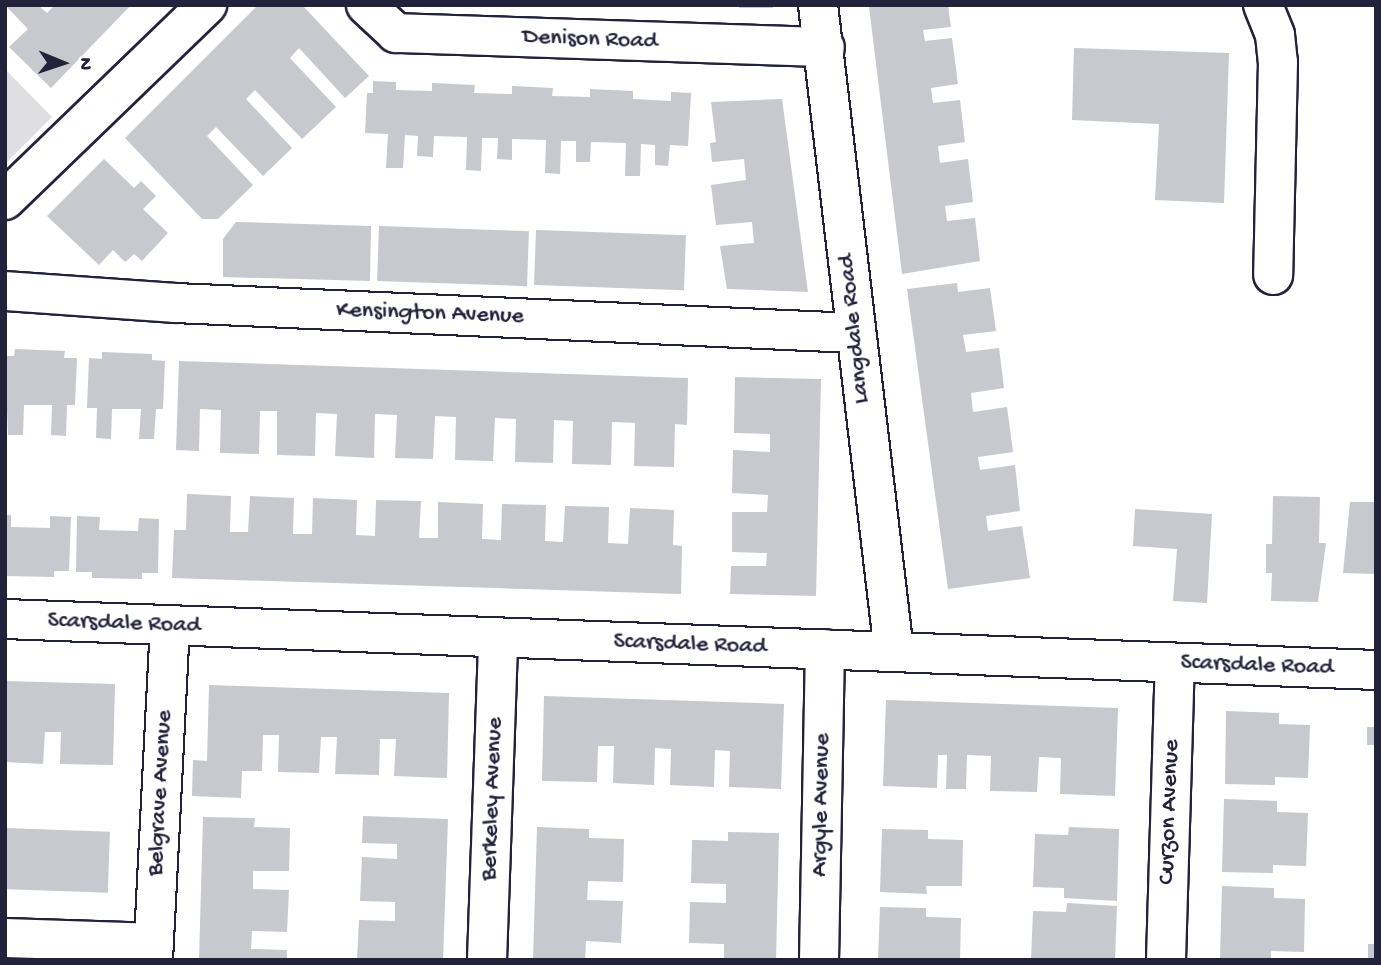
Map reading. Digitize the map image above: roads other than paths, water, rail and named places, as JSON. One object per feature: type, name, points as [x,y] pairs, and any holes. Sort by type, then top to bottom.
[{"type":"street","points":[[5,200],[207,5]]},
{"type":"street","name":"Denison Road","points":[[366,5],[396,33],[825,47]]},
{"type":"street","name":"Langdale Road","points":[[818,5],[894,652]]},
{"type":"street","points":[[1263,5],[1275,35],[1278,62],[1273,275]]},
{"type":"street","name":"Kensington Avenue","points":[[5,291],[175,303],[855,332]]},
{"type":"street","name":"Scarsdale Road","points":[[5,619],[1376,670]]},
{"type":"street","name":"Belgrave Avenue","points":[[153,951],[170,626]]},
{"type":"street","name":"Berkeley Avenue","points":[[487,960],[498,638]]},
{"type":"street","name":"Argyle Avenue","points":[[819,960],[825,649]]},
{"type":"street","name":"Curzon Avenue","points":[[1166,960],[1175,663]]},
{"type":"street","points":[[5,938],[153,951]]}]
